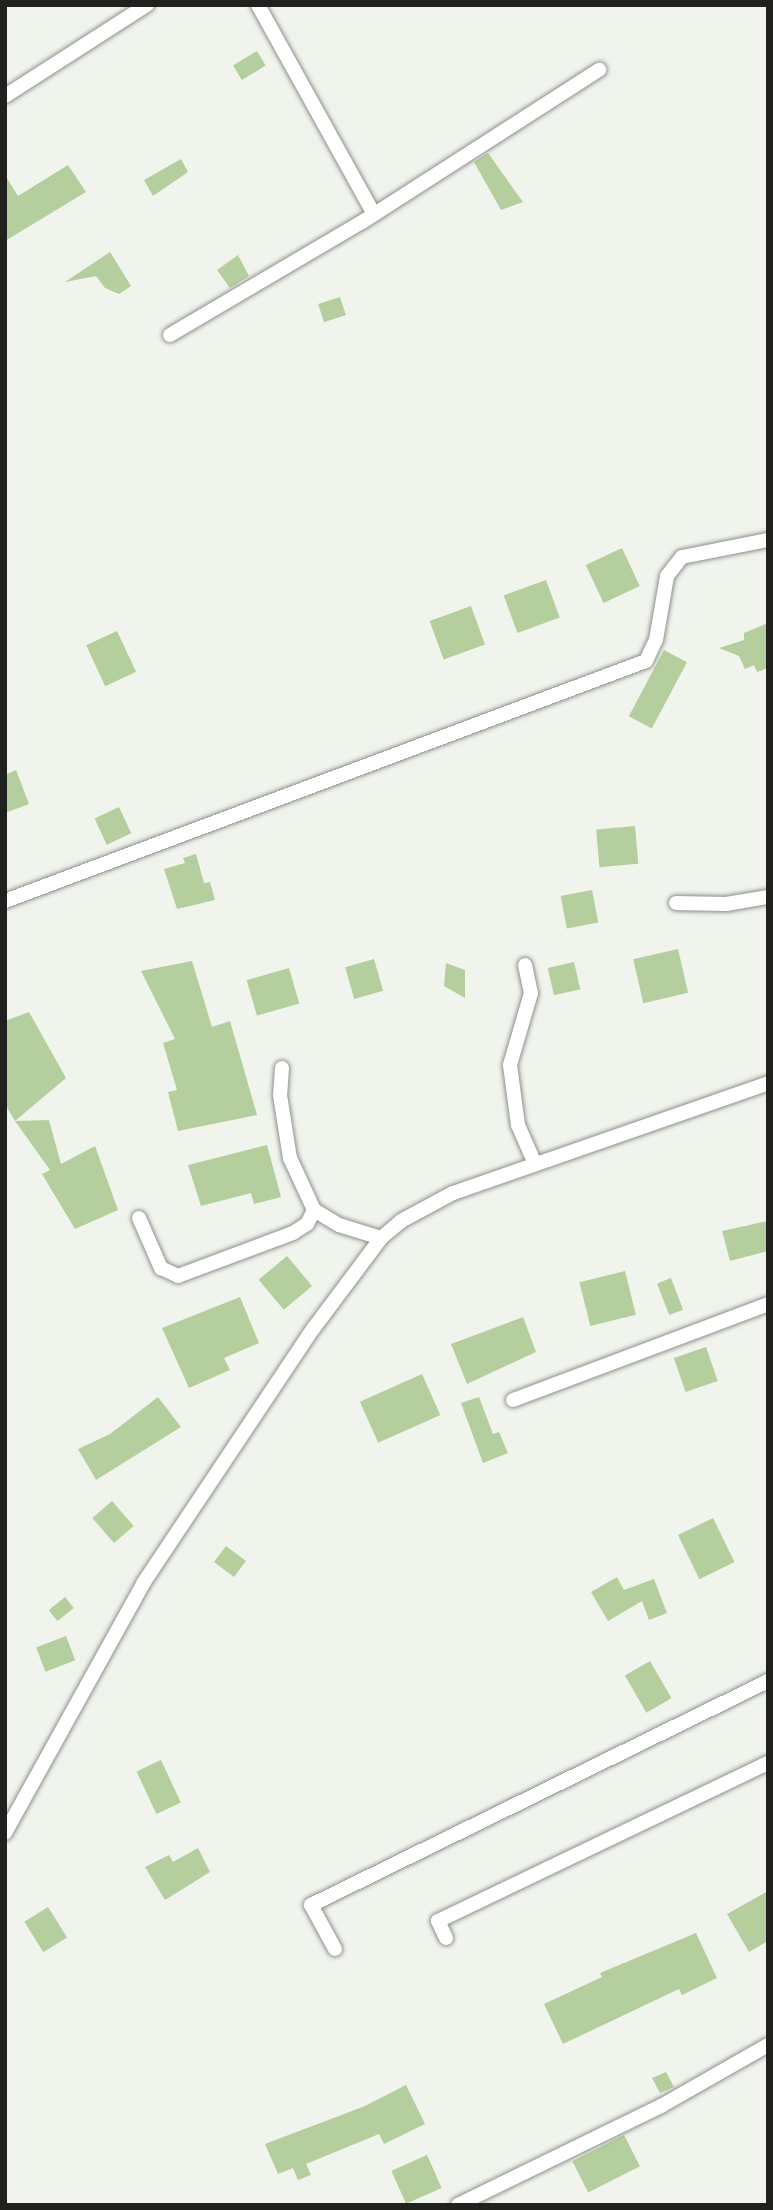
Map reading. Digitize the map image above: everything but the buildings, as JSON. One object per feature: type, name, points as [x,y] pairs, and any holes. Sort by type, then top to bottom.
[{"type":"street","points":[[5,96],[147,5]]},
{"type":"street","points":[[258,5],[374,214]]},
{"type":"street","points":[[170,335],[374,214],[598,71]]},
{"type":"street","points":[[5,901],[646,661],[656,640],[667,576],[682,557],[768,540]]},
{"type":"street","points":[[676,903],[726,904],[768,897]]},
{"type":"street","points":[[525,965],[531,993],[510,1065],[518,1125],[535,1164]]},
{"type":"street","points":[[282,1068],[280,1095],[290,1158],[314,1210],[339,1225],[381,1238]]},
{"type":"street","points":[[5,1833],[144,1582],[313,1329],[381,1238],[401,1221],[453,1193],[768,1083]]},
{"type":"street","points":[[139,1218],[161,1268],[178,1276],[293,1233],[307,1224],[314,1210]]},
{"type":"street","points":[[513,1400],[768,1304]]},
{"type":"street","points":[[335,1949],[312,1905],[768,1681]]},
{"type":"street","points":[[446,1938],[438,1921],[768,1763]]},
{"type":"street","points":[[458,2205],[661,2106],[768,2045]]}]
